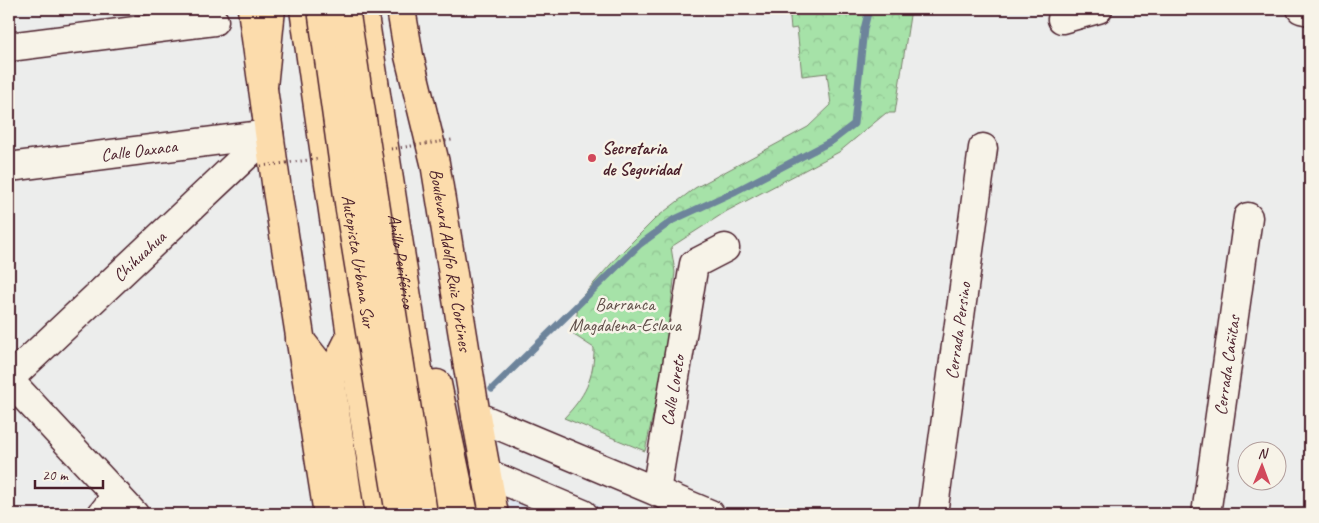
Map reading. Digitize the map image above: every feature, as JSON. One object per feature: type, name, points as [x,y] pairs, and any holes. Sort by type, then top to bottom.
[{"type":"main road","points":[[252,9],[300,340],[328,514]]},
{"type":"main road","points":[[263,87],[271,9]]},
{"type":"main road","points":[[304,9],[350,336],[380,514]]},
{"type":"main road","name":"Autopista Urbana Sur","points":[[322,9],[350,210],[400,514]]},
{"type":"main road","name":"Autopista Urbana Sur","points":[[345,9],[424,514]]},
{"type":"main road","name":"Anillo Periférico","points":[[363,9],[440,514]]},
{"type":"main road","name":"Boulevard Adolfo Ruiz Cortines","points":[[401,9],[435,163],[476,416],[494,514]]},
{"type":"main road","points":[[410,325],[435,375],[464,514]]},
{"type":"main road","points":[[330,378],[350,336]]},
{"type":"main road","points":[[300,340],[330,378],[350,514]]},
{"type":"main road","points":[[367,441],[373,514]]},
{"type":"street","points":[[1062,19],[1098,9]]},
{"type":"street","points":[[1301,9],[1310,11]]},
{"type":"street","points":[[9,47],[214,21]]},
{"type":"street","name":"Calle Oaxaca","points":[[9,166],[269,134]]},
{"type":"street","name":"Chihuahua","points":[[9,380],[269,134]]},
{"type":"street","name":"Cerrada Persino","points":[[933,514],[983,148]]},
{"type":"street","name":"Cerrada Cañitas","points":[[1206,514],[1248,217]]},
{"type":"street","name":"Calle Loreto","points":[[656,491],[694,264],[725,248]]},
{"type":"street","points":[[9,380],[118,508]]},
{"type":"street","points":[[476,416],[710,514]]},
{"type":"street","points":[[486,473],[583,514]]},
{"type":"shaded area","points":[[503,466],[619,514],[511,514]]},
{"type":"green space","name":"Barranca Magdalena-Eslava","points":[[789,9],[911,9],[895,113],[886,113],[839,152],[727,211],[671,247],[675,272],[663,370],[645,451],[564,418],[583,394],[590,378],[594,359],[594,348],[574,335],[579,300],[618,256],[656,218],[695,188],[808,127],[831,105],[827,73],[802,76],[797,28],[791,29]]},
{"type":"waterway","points":[[492,389],[639,245],[673,220],[736,191],[832,141],[854,124],[864,29],[869,9]]},
{"type":"place","name":"Secretaria de Seguridad","points":[[592,158]]}]
